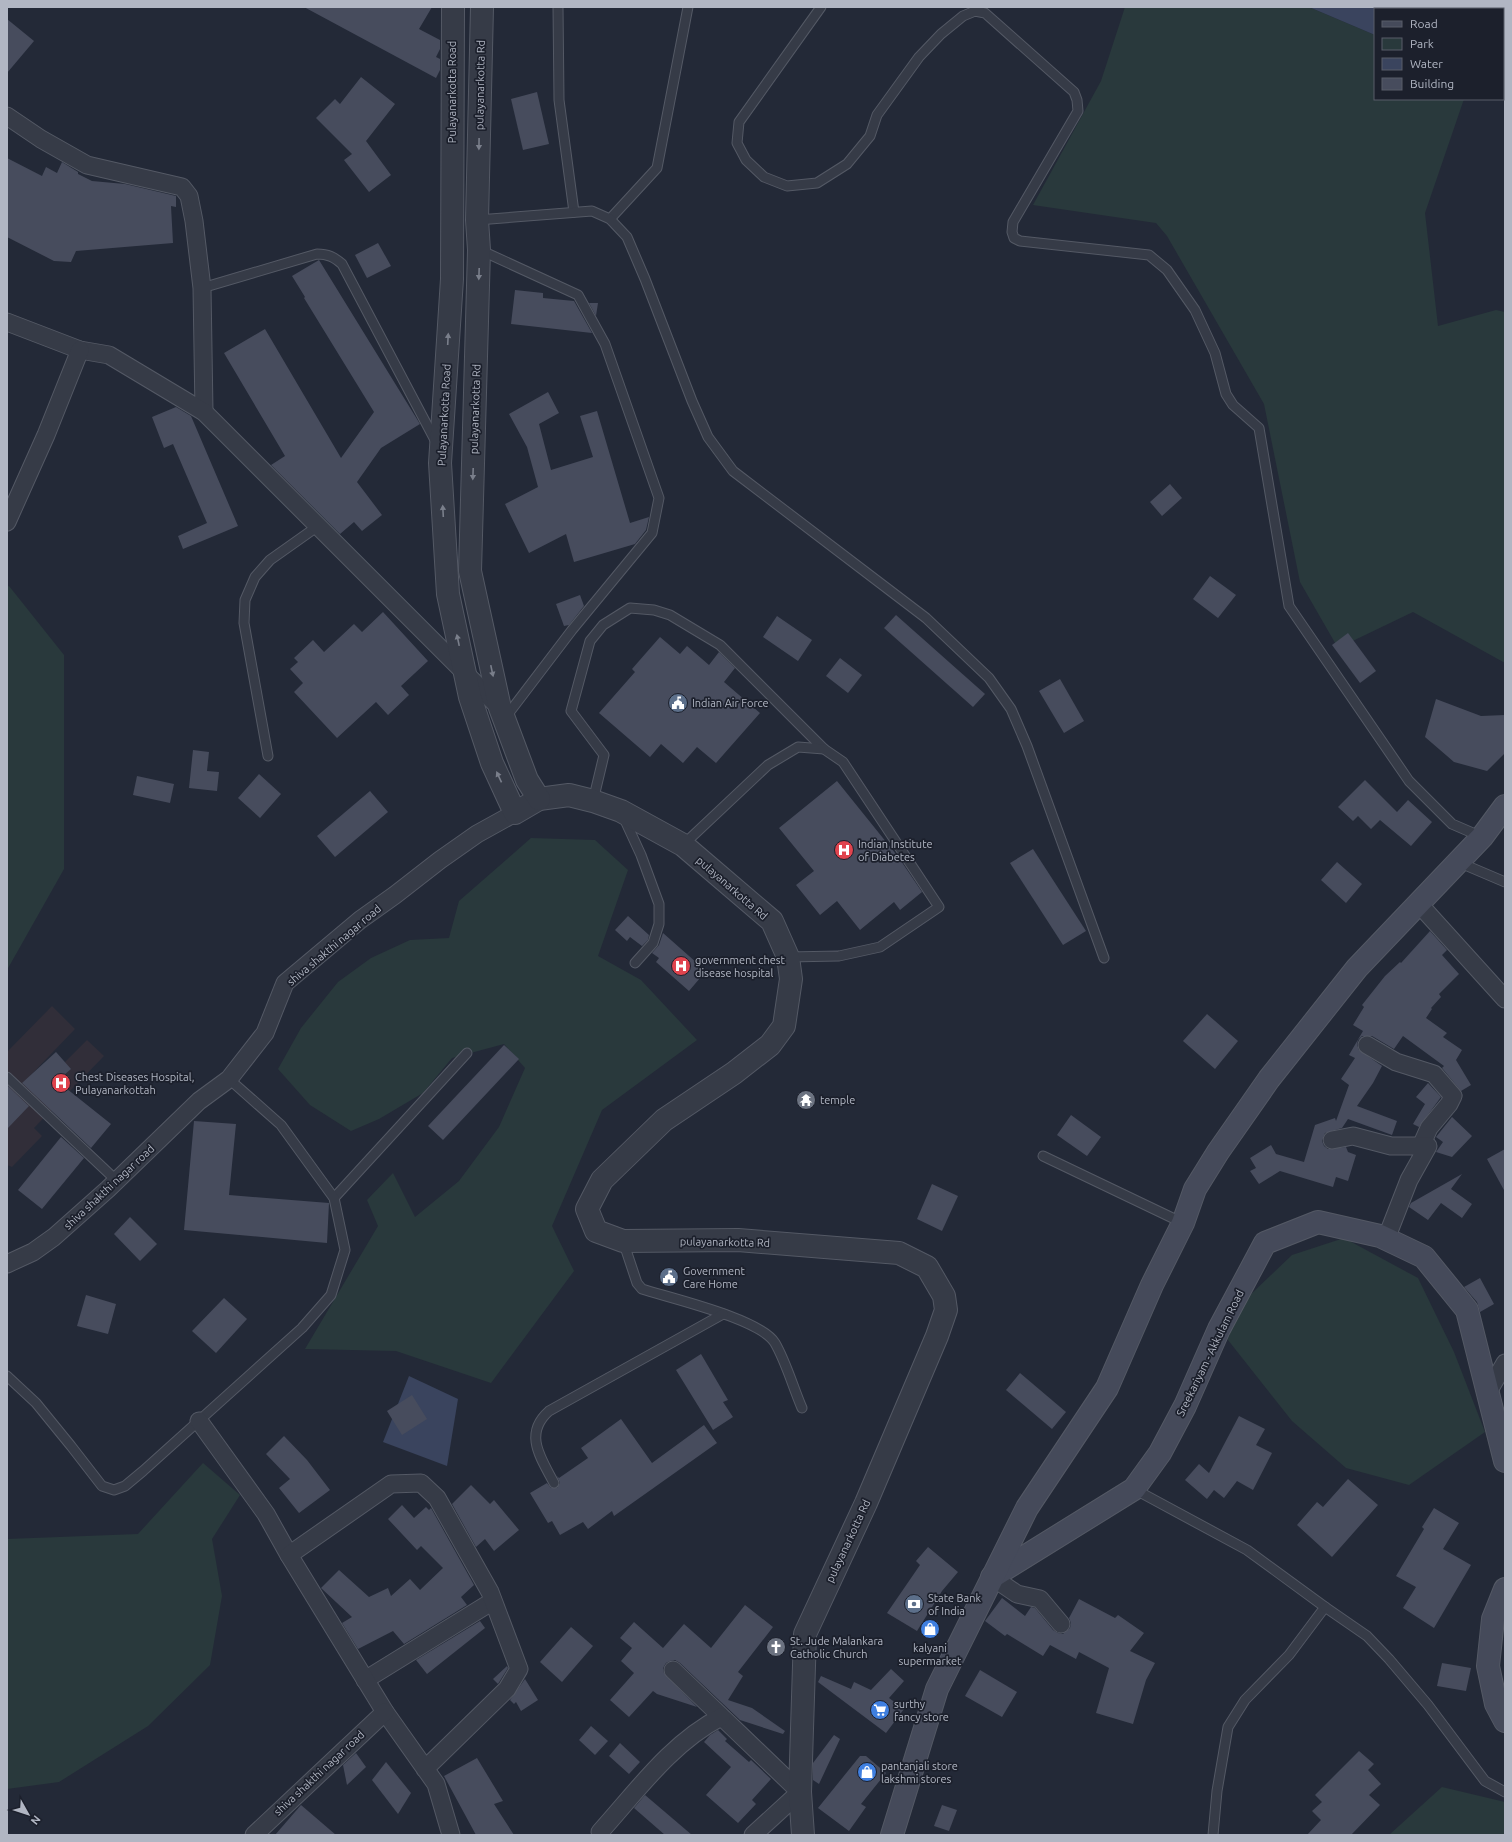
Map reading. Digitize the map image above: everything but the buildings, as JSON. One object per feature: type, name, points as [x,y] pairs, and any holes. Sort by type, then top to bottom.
[{"type":"main road","points":[[892,1835],[937,1689],[1026,1508],[1107,1388],[1152,1285],[1183,1223],[1199,1183],[1218,1152],[1269,1079],[1357,968],[1482,837],[1505,806]]},
{"type":"main road","name":"Sreekariyam - Akkulam Road","points":[[992,1577],[1134,1490],[1160,1453],[1185,1406],[1219,1329],[1265,1242],[1318,1222],[1380,1236],[1424,1257],[1467,1310],[1505,1461]]},
{"type":"main road","points":[[1505,1589],[1493,1619],[1488,1666],[1496,1704],[1505,1721]]},
{"type":"street","name":"Pulayanarkotta Road","points":[[453,7],[452,279],[440,463],[448,594],[470,697],[492,763],[515,813]]},
{"type":"street","name":"pulayanarkotta Rd","points":[[482,7],[477,220],[480,250],[470,571],[502,714],[527,780],[539,799]]},
{"type":"street","points":[[7,116],[41,139],[87,165],[182,188],[189,196],[194,221],[202,288],[204,412]]},
{"type":"street","points":[[7,322],[80,350],[109,355],[204,412],[465,673],[502,714]]},
{"type":"street","points":[[7,522],[46,435],[80,350]]},
{"type":"street","name":"pulayanarkotta Rd","points":[[515,813],[539,799],[569,795],[593,801],[621,811],[683,845],[772,921],[788,957],[791,979],[784,1026],[770,1045],[734,1073],[664,1120],[602,1180],[587,1209],[596,1230],[623,1241],[738,1240],[900,1253],[927,1267],[944,1296],[946,1310],[934,1343],[866,1503],[805,1634],[800,1792],[803,1835]]},
{"type":"street","name":"shiva shakthi nagar road","points":[[7,1264],[33,1252],[54,1237],[116,1181],[199,1100],[229,1079],[265,1033],[285,983],[360,920],[440,860],[477,834],[515,813]]},
{"type":"street","points":[[1419,904],[1505,999]]},
{"type":"street","points":[[1367,1045],[1396,1062],[1434,1074],[1453,1096],[1449,1104],[1429,1128],[1421,1146]]},
{"type":"street","points":[[1332,1140],[1353,1136],[1391,1146],[1428,1146],[1409,1180],[1386,1239]]},
{"type":"street","points":[[1488,1392],[1505,1363]]},
{"type":"street","points":[[199,1421],[266,1514],[289,1555],[385,1712],[436,1784],[451,1835]]},
{"type":"street","points":[[289,1555],[391,1484],[421,1482],[437,1498],[490,1592],[519,1669],[507,1689],[425,1769]]},
{"type":"street","points":[[992,1577],[1017,1594],[1040,1599],[1061,1624]]},
{"type":"street","points":[[365,1680],[493,1601]]},
{"type":"street","points":[[673,1670],[721,1718],[800,1792],[753,1835]]},
{"type":"street","name":"shiva shakthi nagar road","points":[[254,1835],[385,1712]]},
{"type":"street","points":[[600,1832],[659,1764],[704,1726],[721,1718]]},
{"type":"lane","points":[[558,7],[559,100],[574,212]]},
{"type":"lane","points":[[610,219],[657,168],[688,7]]},
{"type":"lane","points":[[821,7],[739,122],[737,143],[746,160],[764,177],[787,186],[817,183],[847,164],[870,136],[877,115],[919,57],[941,34],[963,16],[976,11],[985,13],[1060,79],[1074,92],[1077,100],[1078,111],[1013,222],[1012,232],[1014,238],[1020,241],[1149,255],[1167,270],[1195,310],[1215,353],[1226,394],[1233,405],[1259,428],[1289,606],[1409,780],[1452,824],[1482,837]]},
{"type":"lane","points":[[477,220],[592,211],[610,219],[627,237],[645,279],[692,401],[708,437],[733,471],[926,618],[989,678],[1011,709],[1027,746],[1104,958]]},
{"type":"lane","points":[[480,250],[578,295],[605,344],[660,498],[652,533],[502,714]]},
{"type":"lane","points":[[202,288],[316,254],[326,254],[335,257],[342,264],[441,451]]},
{"type":"lane","points":[[268,756],[244,623],[245,600],[255,577],[270,560],[318,526]]},
{"type":"lane","points":[[593,801],[604,755],[571,711],[590,641],[603,625],[630,608],[654,610],[670,615],[720,645],[824,749],[843,762],[939,907],[880,947],[839,956],[788,957]]},
{"type":"lane","points":[[683,845],[768,765],[798,747],[824,749]]},
{"type":"lane","points":[[621,811],[659,904],[659,924],[653,943],[635,963]]},
{"type":"lane","points":[[1457,862],[1505,882]]},
{"type":"lane","points":[[334,1198],[467,1053]]},
{"type":"lane","points":[[7,1077],[116,1181]]},
{"type":"lane","points":[[7,1376],[36,1404],[72,1446],[102,1486],[114,1490],[125,1486],[199,1421],[302,1328],[331,1296],[345,1250],[334,1198],[281,1125],[229,1079]]},
{"type":"lane","points":[[1043,1156],[1183,1223]]},
{"type":"lane","points":[[623,1241],[637,1283],[642,1289],[723,1314],[754,1326],[774,1342],[802,1408]]},
{"type":"lane","points":[[554,1483],[537,1449],[535,1436],[536,1428],[541,1418],[549,1411],[723,1314]]},
{"type":"lane","points":[[1134,1490],[1248,1550],[1367,1636],[1389,1659],[1428,1705],[1485,1781],[1505,1792]]},
{"type":"lane","points":[[1213,1835],[1217,1790],[1228,1727],[1245,1700],[1289,1655],[1325,1607]]},
{"type":"shaded area","name":"Chest Diseases Hospital, Pulayanarkottah","points":[[52,1006],[75,1029],[28,1078],[39,1088],[87,1040],[104,1056],[34,1128],[42,1136],[12,1167],[7,1165],[7,1052]]},
{"type":"green space","points":[[1125,7],[1309,7],[1374,35],[1374,100],[1464,100],[1425,213],[1438,326],[1496,310],[1505,312],[1505,663],[1413,612],[1338,648],[1300,582],[1264,404],[1167,236],[1156,223],[1033,205],[1101,81]]},
{"type":"green space","points":[[9,586],[64,655],[64,869],[7,970],[7,587]]},
{"type":"green space","points":[[531,838],[595,840],[628,870],[598,956],[641,980],[697,1040],[602,1110],[552,1226],[574,1271],[491,1383],[396,1351],[305,1349],[378,1226],[367,1200],[393,1173],[415,1217],[459,1181],[499,1127],[525,1068],[504,1044],[452,1058],[423,1093],[379,1119],[351,1131],[310,1105],[278,1069],[301,1028],[338,982],[371,958],[410,940],[449,938],[459,901]]},
{"type":"green space","points":[[1344,1238],[1418,1278],[1454,1352],[1485,1432],[1409,1485],[1346,1468],[1292,1421],[1224,1335],[1247,1298],[1292,1255]]},
{"type":"green space","points":[[203,1463],[240,1495],[212,1539],[222,1596],[210,1665],[148,1726],[59,1782],[7,1789],[7,1539],[138,1534]]},
{"type":"green space","points":[[1442,1787],[1505,1802],[1505,1835],[1389,1835]]},
{"type":"water","points":[[1309,7],[1465,7],[1374,8],[1374,35]]},
{"type":"water","points":[[409,1376],[458,1399],[447,1466],[383,1442]]},
{"type":"place","name":"Indian Air Force","points":[[678,703]]},
{"type":"place","name":"Indian Institute of Diabetes","points":[[844,850]]},
{"type":"place","name":"government chest disease hospital","points":[[681,966]]},
{"type":"place","name":"Chest Diseases Hospital, Pulayanarkottah","points":[[61,1083]]},
{"type":"place","name":"temple","points":[[806,1100]]},
{"type":"place","name":"Government Care Home","points":[[669,1277]]},
{"type":"place","name":"State Bank of India","points":[[914,1604]]},
{"type":"place","name":"kalyani supermarket","points":[[930,1629]]},
{"type":"place","name":"St. Jude Malankara Catholic Church","points":[[776,1647]]},
{"type":"place","name":"surthy fancy store","points":[[880,1710]]},
{"type":"place","name":"pantanjali store lakshmi stores","points":[[867,1772]]}]
